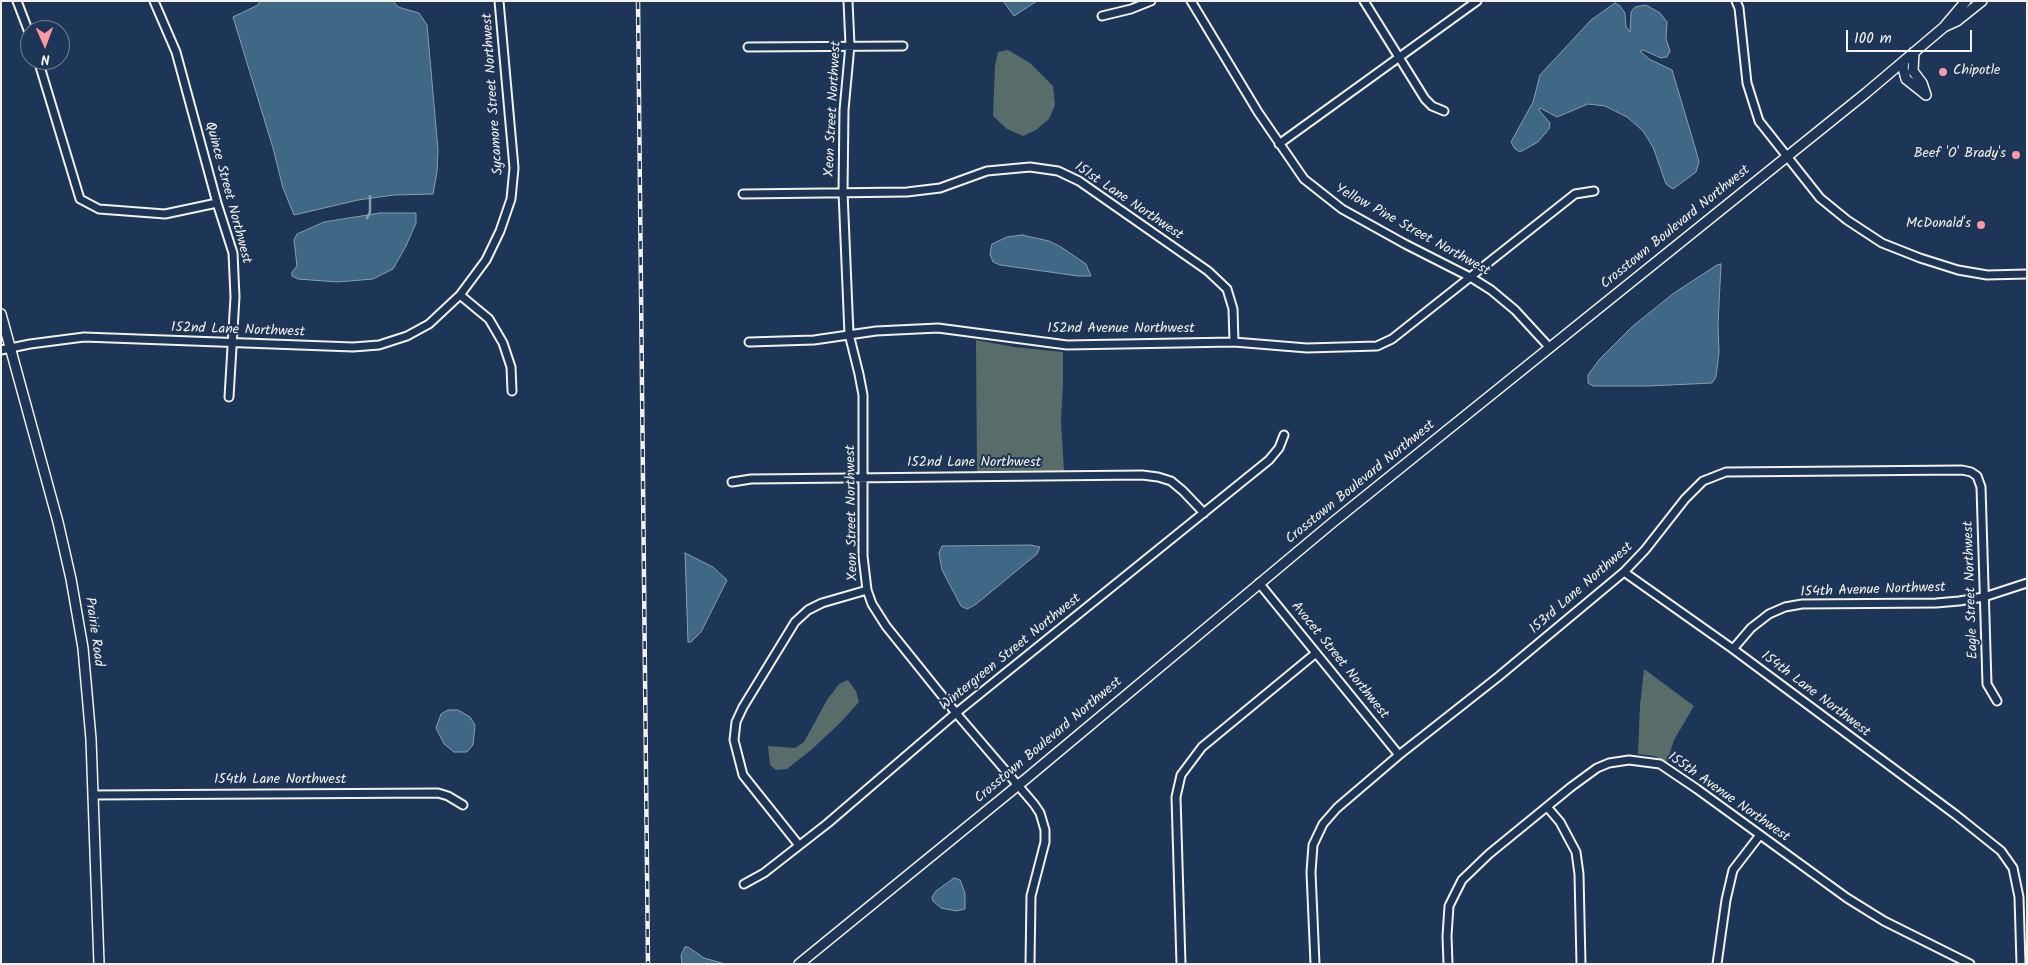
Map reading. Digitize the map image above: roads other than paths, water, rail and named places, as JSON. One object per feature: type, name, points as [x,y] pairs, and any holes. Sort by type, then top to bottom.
[{"type":"street","points":[[17,1],[24,20]]},
{"type":"street","name":"Quince Street Northwest","points":[[154,1],[176,52],[217,203],[233,253],[235,274],[229,397]]},
{"type":"street","name":"Sycamore Street Northwest","points":[[460,296],[486,260],[500,231],[511,200],[514,168],[499,1]]},
{"type":"street","name":"Xeon Street Northwest","points":[[848,1],[850,45],[844,110],[843,192],[849,334],[863,395],[863,556],[867,590],[880,617],[956,713],[1040,813],[1045,830],[1043,854],[1031,896],[1030,964]]},
{"type":"street","points":[[1102,16],[1131,9],[1151,1]]},
{"type":"street","name":"Yellow Pine Street Northwest","points":[[1191,1],[1279,144],[1304,179],[1342,209],[1472,278],[1515,310],[1550,348]]},
{"type":"street","points":[[1364,1],[1425,99],[1432,106],[1444,111]]},
{"type":"street","points":[[1279,144],[1478,1]]},
{"type":"street","points":[[1736,1],[1739,8],[1750,96],[1759,121],[1820,198],[1835,212],[1882,242],[1920,258],[1958,270],[1987,275],[2027,274]]},
{"type":"street","name":"Crosstown Boulevard Northwest","points":[[798,964],[1018,785],[1259,583],[1904,61],[1944,27],[1966,1]]},
{"type":"street","name":"Crosstown Boulevard Northwest","points":[[1944,27],[1957,21],[1982,1]]},
{"type":"street","points":[[748,47],[903,46]]},
{"type":"street","points":[[1904,61],[1903,68],[1906,78],[1926,95],[1922,83],[1913,71],[1914,52]]},
{"type":"street","points":[[41,70],[80,199],[100,209],[166,214],[217,203]]},
{"type":"street","name":"151st Lane Northwest","points":[[743,194],[928,191],[987,171],[1009,168],[1043,168],[1058,172],[1079,181],[1208,271],[1227,289],[1233,309],[1234,342]]},
{"type":"street","points":[[1472,278],[1575,194],[1594,191]]},
{"type":"street","name":"152nd Avenue Northwest","points":[[749,342],[814,340],[876,331],[938,328],[1067,345],[1234,342],[1307,348],[1377,346],[1392,339],[1472,278]]},
{"type":"street","points":[[460,296],[489,319],[503,343],[511,367],[512,391]]},
{"type":"street","name":"152nd Lane Northwest","points":[[6,349],[84,337],[353,347],[379,345],[406,336],[429,324],[460,296]]},
{"type":"street","name":"Prairie Road","points":[[1,314],[6,349],[58,522],[73,590],[87,682],[94,795],[99,964]]},
{"type":"street","name":"Wintergreen Street Northwest","points":[[744,884],[764,873],[798,844],[828,823],[956,713],[1269,460],[1279,448],[1284,435]]},
{"type":"street","name":"153rd Lane Northwest","points":[[1315,964],[1311,872],[1313,845],[1323,824],[1337,808],[1399,755],[1498,677],[1624,572],[1645,550],[1685,499],[1703,481],[1726,472],[1962,470],[1977,476]]},
{"type":"street","name":"152nd Lane Northwest","points":[[732,482],[751,479],[1142,475],[1170,481],[1183,491],[1204,513]]},
{"type":"street","name":"Eagle Street Northwest","points":[[1977,476],[1981,487],[1987,684],[1996,701]]},
{"type":"street","name":"154th Lane Northwest","points":[[1624,572],[1733,649],[1990,840],[2001,851],[2013,868],[2019,897],[2020,964]]},
{"type":"street","name":"Avocet Street Northwest","points":[[1259,583],[1399,755]]},
{"type":"street","name":"154th Avenue Northwest","points":[[1733,649],[1751,628],[1769,614],[1785,607],[1802,604],[1936,603],[1984,597],[2027,583]]},
{"type":"street","points":[[798,844],[743,775],[734,740],[736,722],[743,707],[795,622],[808,610],[822,603],[867,590]]},
{"type":"street","points":[[1181,964],[1176,797],[1181,775],[1202,747],[1316,653]]},
{"type":"street","name":"155th Avenue Northwest","points":[[1448,964],[1449,906],[1462,880],[1489,854],[1597,768],[1609,763],[1629,760],[1660,764],[1862,907],[1884,921],[1970,964]]},
{"type":"street","name":"154th Lane Northwest","points":[[94,795],[438,793],[448,796],[463,805]]},
{"type":"street","points":[[1548,808],[1560,822],[1576,852],[1579,874],[1581,964]]},
{"type":"street","points":[[1717,964],[1726,900],[1734,870],[1760,835]]},
{"type":"water","points":[[260,1],[393,1],[398,7],[419,13],[427,25],[438,150],[433,194],[394,195],[358,200],[294,215],[283,188],[273,148],[233,17],[258,5]]},
{"type":"water","points":[[1003,1],[1037,1],[1014,16]]},
{"type":"water","points":[[1615,3],[1625,13],[1626,27],[1630,32],[1631,12],[1635,7],[1646,5],[1660,13],[1667,22],[1666,39],[1670,51],[1667,57],[1661,58],[1643,50],[1640,51],[1649,59],[1672,70],[1699,162],[1696,172],[1673,189],[1666,184],[1653,147],[1643,131],[1627,117],[1605,106],[1588,104],[1557,117],[1540,108],[1539,110],[1550,123],[1549,129],[1538,142],[1520,152],[1515,149],[1511,142],[1533,102],[1540,75],[1591,20]]},
{"type":"water","points":[[380,213],[416,213],[416,223],[393,269],[373,279],[337,282],[298,279],[292,276],[292,272],[297,266],[294,240],[297,234],[324,222]]},
{"type":"water","points":[[1022,235],[1049,241],[1061,247],[1086,264],[1091,276],[1078,276],[1000,265],[993,262],[990,254],[992,244],[1007,237]]},
{"type":"water","points":[[1721,264],[1718,325],[1719,352],[1716,377],[1712,383],[1593,386],[1588,383],[1588,375],[1599,360],[1633,326],[1674,293]]},
{"type":"water","points":[[1030,545],[1040,547],[1037,554],[975,605],[967,609],[961,606],[942,570],[939,553],[942,546]]},
{"type":"water","points":[[685,553],[713,567],[727,580],[701,632],[691,642],[688,642]]},
{"type":"water","points":[[448,710],[458,710],[470,717],[475,725],[473,745],[467,752],[454,752],[444,744],[436,728],[441,714]]},
{"type":"water","points":[[954,878],[960,880],[965,893],[965,909],[956,911],[941,908],[933,901],[932,897],[936,891]]},
{"type":"water","points":[[685,947],[688,947],[704,958],[725,964],[682,964],[681,955]]},
{"type":"waterway","points":[[367,218],[370,212],[370,196]]},
{"type":"railway","points":[[638,1],[648,964]]},
{"type":"place","name":"Chipotle","points":[[1943,72]]},
{"type":"place","name":"Beef 'O' Brady's","points":[[2016,155]]},
{"type":"place","name":"McDonald's","points":[[1981,225]]}]
